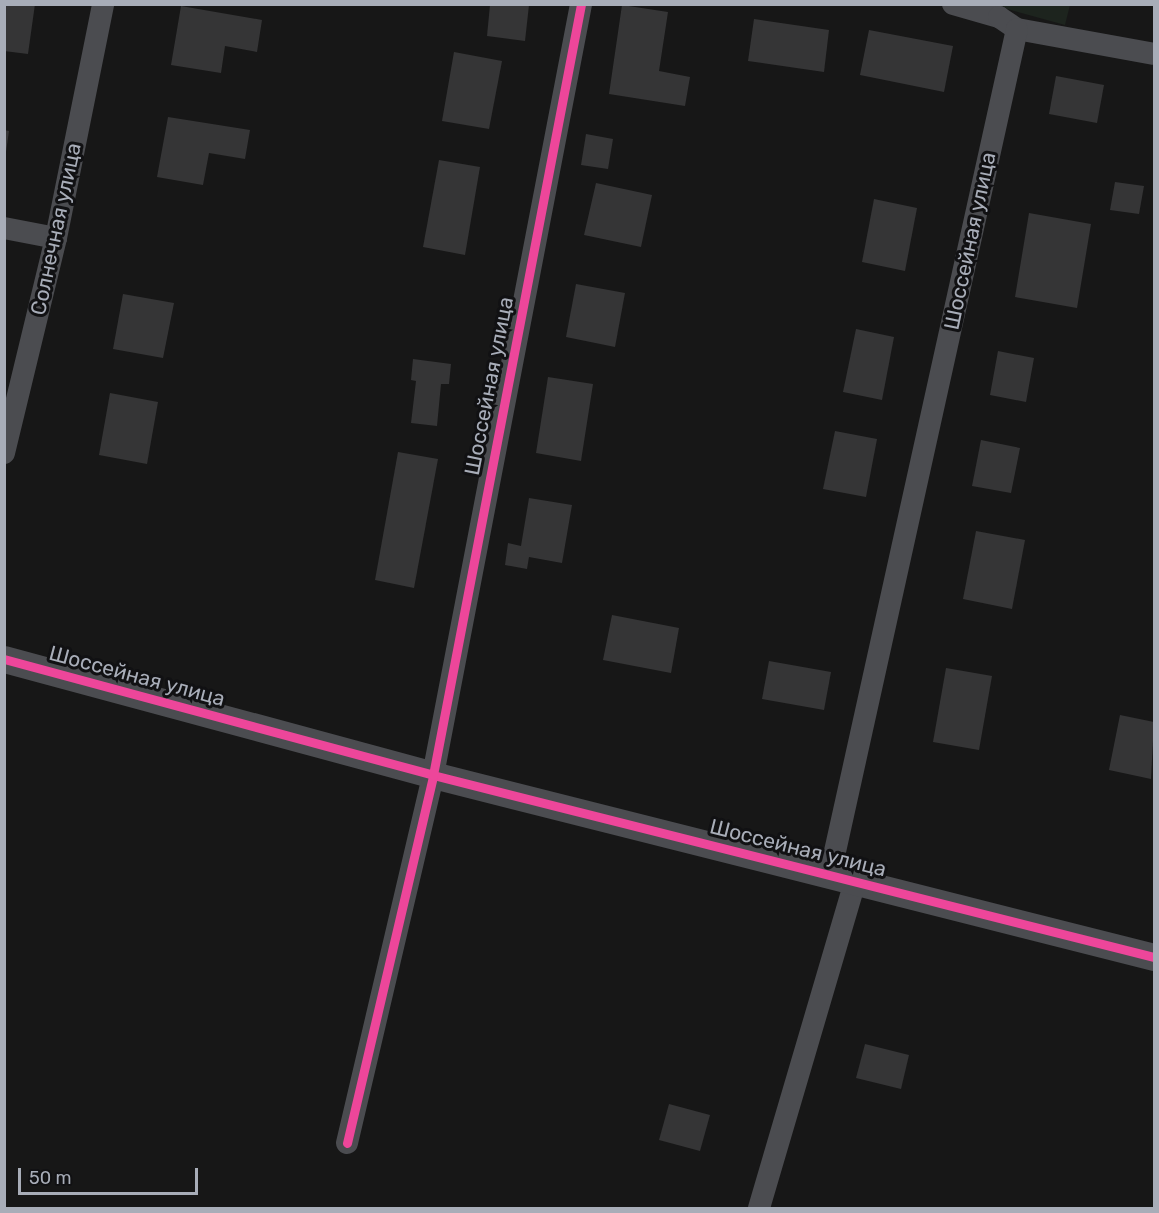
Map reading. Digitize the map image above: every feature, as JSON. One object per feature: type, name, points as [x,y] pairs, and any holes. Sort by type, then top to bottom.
[{"type":"street","name":"Солнечная улица","points":[[4,453],[56,238],[103,4]]},
{"type":"street","name":"Шоссейная улица","points":[[433,775],[581,4]]},
{"type":"street","points":[[952,4],[999,17],[1017,29],[1155,54]]},
{"type":"street","name":"Шоссейная улица","points":[[842,878],[1017,29]]},
{"type":"street","points":[[4,228],[56,238]]},
{"type":"street","name":"Шоссейная улица","points":[[4,659],[433,775],[1155,957]]},
{"type":"street","points":[[347,1143],[433,775]]},
{"type":"street","points":[[759,1209],[842,878]]},
{"type":"shaded area","points":[[993,5],[1070,5],[1065,25]]},
{"type":"building","points":[[4,4],[35,4],[28,54],[4,51]]},
{"type":"building","points":[[490,5],[529,5],[525,41],[487,36]]},
{"type":"building","points":[[622,5],[668,12],[659,71],[690,77],[685,106],[609,94]]},
{"type":"building","points":[[181,6],[262,20],[257,52],[225,46],[221,73],[171,65]]},
{"type":"building","points":[[754,19],[829,30],[824,72],[748,61]]},
{"type":"building","points":[[869,30],[953,46],[944,92],[860,75]]},
{"type":"building","points":[[454,52],[502,61],[489,129],[442,121]]},
{"type":"building","points":[[1056,76],[1104,85],[1097,123],[1049,114]]},
{"type":"building","points":[[168,117],[250,130],[245,159],[209,153],[203,185],[157,177]]},
{"type":"building","points":[[4,130],[9,131],[6,152],[4,152]]},
{"type":"building","points":[[586,134],[613,139],[608,169],[581,165]]},
{"type":"building","points":[[439,160],[480,167],[465,255],[423,247]]},
{"type":"building","points":[[1115,182],[1144,186],[1139,214],[1110,210]]},
{"type":"building","points":[[596,183],[652,195],[641,247],[584,235]]},
{"type":"building","points":[[874,199],[917,208],[905,271],[862,262]]},
{"type":"building","points":[[1029,213],[1091,224],[1077,308],[1015,297]]},
{"type":"building","points":[[576,284],[625,293],[615,347],[566,337]]},
{"type":"building","points":[[123,294],[174,303],[163,358],[113,349]]},
{"type":"building","points":[[856,329],[894,337],[882,400],[843,392]]},
{"type":"building","points":[[998,351],[1034,358],[1026,402],[990,395]]},
{"type":"building","points":[[413,359],[451,364],[449,384],[441,384],[437,426],[411,423],[416,381],[411,380]]},
{"type":"building","points":[[548,377],[593,384],[581,461],[536,453]]},
{"type":"building","points":[[110,393],[158,402],[147,464],[99,455]]},
{"type":"building","points":[[835,431],[877,439],[866,497],[823,489]]},
{"type":"building","points":[[981,440],[1020,448],[1011,493],[972,486]]},
{"type":"building","points":[[398,452],[438,459],[414,588],[375,580]]},
{"type":"building","points":[[529,498],[572,505],[562,563],[529,557],[527,569],[505,565],[508,543],[521,546]]},
{"type":"building","points":[[976,531],[1025,540],[1012,609],[963,599]]},
{"type":"building","points":[[612,615],[679,628],[671,673],[603,660]]},
{"type":"building","points":[[769,661],[831,672],[824,710],[762,699]]},
{"type":"building","points":[[946,668],[992,676],[979,750],[933,742]]},
{"type":"building","points":[[1120,715],[1154,722],[1151,779],[1109,770]]},
{"type":"building","points":[[865,1044],[909,1055],[901,1089],[856,1078]]},
{"type":"building","points":[[669,1104],[710,1115],[700,1151],[659,1140]]},
{"type":"cycle path","points":[[347,1143],[433,775],[581,4]]},
{"type":"cycle path","points":[[4,659],[433,775],[1154,957]]}]
